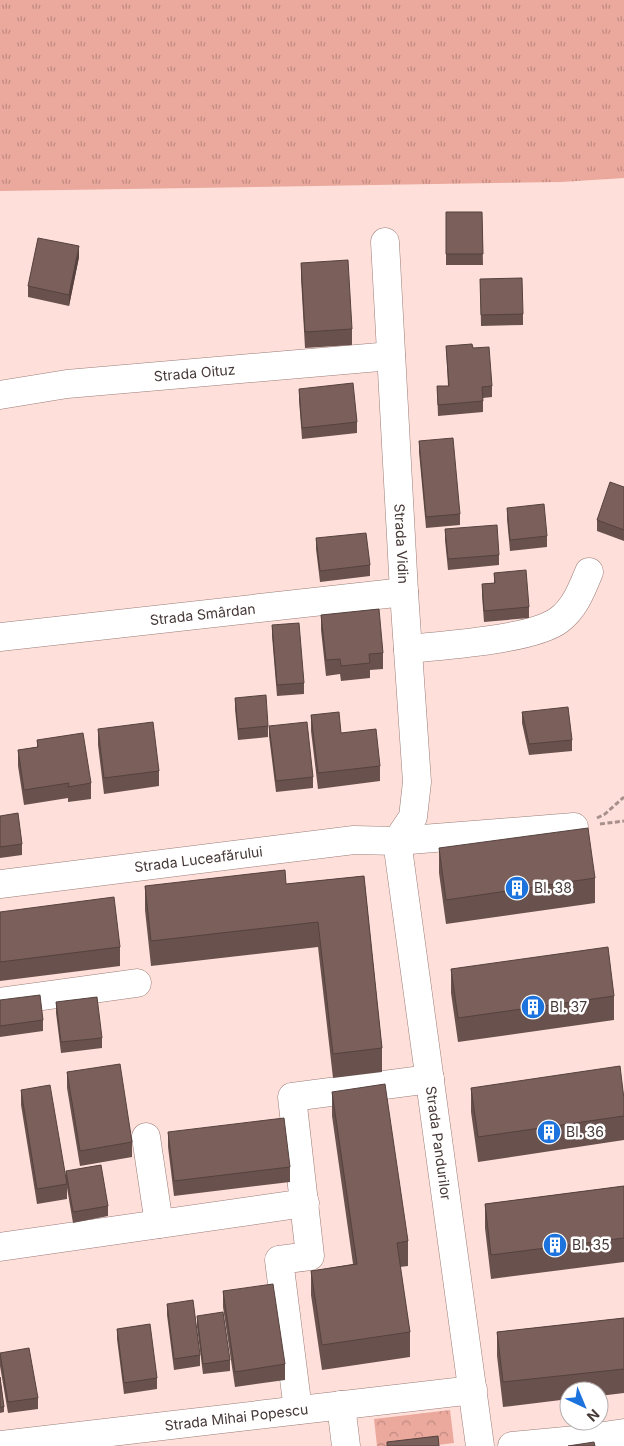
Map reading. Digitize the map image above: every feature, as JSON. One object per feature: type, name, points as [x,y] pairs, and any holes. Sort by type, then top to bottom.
[{"type":"street","name":"Strada Vidin","points":[[385,242],[404,592],[417,782],[413,817],[397,841]]},
{"type":"street","name":"Strada Oituz","points":[[0,395],[67,384],[391,356]]},
{"type":"street","points":[[408,649],[490,640],[535,631],[559,620],[575,604],[590,572]]},
{"type":"street","name":"Strada Smârdan","points":[[0,637],[404,592]]},
{"type":"street","name":"Strada Luceafărului","points":[[0,884],[354,840],[397,841],[574,828]]},
{"type":"street","name":"Strada Pandurilor","points":[[397,841],[480,1446]]},
{"type":"street","points":[[0,1002],[137,983]]},
{"type":"street","points":[[298,1410],[279,1260],[310,1256],[292,1098],[430,1079]]},
{"type":"street","points":[[146,1137],[159,1224]]},
{"type":"street","points":[[0,1247],[305,1203]]},
{"type":"street","name":"Strada Mihai Popescu","points":[[6,1445],[127,1438],[298,1410],[473,1390]]},
{"type":"street","points":[[341,1405],[346,1446]]},
{"type":"street","points":[[512,1446],[624,1433]]},
{"type":"path","points":[[574,828],[605,814],[624,797]]},
{"type":"green space","points":[[0,0],[624,0],[624,178],[561,182],[0,191]]},
{"type":"green space","points":[[450,1410],[454,1443],[429,1446],[377,1446],[374,1419]]},
{"type":"building","points":[[446,212],[482,212],[483,254],[446,254]]},
{"type":"building","points":[[38,238],[79,246],[69,295],[28,286]]},
{"type":"building","points":[[348,260],[352,329],[305,332],[301,263]]},
{"type":"building","points":[[522,278],[523,314],[481,315],[480,279]]},
{"type":"building","points":[[472,344],[473,348],[489,347],[492,386],[482,387],[483,401],[438,405],[437,386],[449,386],[446,346]]},
{"type":"building","points":[[353,383],[357,422],[302,428],[299,389]]},
{"type":"building","points":[[453,438],[460,514],[426,517],[419,441]]},
{"type":"building","points":[[610,482],[624,487],[624,530],[597,520]]},
{"type":"building","points":[[544,504],[547,536],[510,540],[507,508]]},
{"type":"building","points":[[497,525],[499,555],[448,559],[445,529]]},
{"type":"building","points":[[366,533],[370,565],[320,571],[316,538]]},
{"type":"building","points":[[526,570],[529,607],[484,611],[482,584],[495,583],[494,573]]},
{"type":"building","points":[[379,609],[383,653],[369,654],[370,663],[341,666],[340,659],[326,660],[321,615]]},
{"type":"building","points":[[299,623],[304,683],[277,685],[272,625]]},
{"type":"building","points":[[266,695],[268,726],[238,729],[235,698]]},
{"type":"building","points":[[568,707],[572,740],[529,744],[522,712]]},
{"type":"building","points":[[339,712],[341,733],[376,729],[380,766],[318,773],[311,715]]},
{"type":"building","points":[[153,722],[159,771],[104,778],[98,729]]},
{"type":"building","points":[[307,722],[313,777],[276,781],[269,726]]},
{"type":"building","points":[[83,733],[91,783],[68,787],[69,783],[24,790],[18,750],[38,747],[37,740]]},
{"type":"building","points":[[18,813],[22,844],[0,847],[0,816]]},
{"type":"building","points":[[588,828],[595,878],[446,900],[439,848]]},
{"type":"building","points":[[285,870],[286,884],[364,876],[382,1048],[333,1054],[318,922],[151,941],[145,886]]},
{"type":"building","points":[[114,897],[120,947],[0,962],[0,912]]},
{"type":"building","points":[[608,947],[614,996],[458,1018],[451,969]]},
{"type":"building","points":[[40,995],[43,1020],[0,1026],[0,1000]]},
{"type":"building","points":[[97,997],[102,1038],[61,1042],[56,1002]]},
{"type":"building","points":[[120,1064],[132,1142],[80,1151],[67,1072]]},
{"type":"building","points":[[620,1066],[624,1116],[478,1137],[471,1088]]},
{"type":"building","points":[[385,1084],[408,1241],[397,1243],[410,1332],[322,1345],[311,1271],[357,1264],[332,1092]]},
{"type":"building","points":[[50,1085],[67,1184],[37,1189],[21,1090]]},
{"type":"building","points":[[284,1118],[290,1167],[174,1181],[168,1132]]},
{"type":"building","points":[[101,1165],[108,1206],[73,1212],[66,1171]]},
{"type":"building","points":[[624,1186],[624,1238],[491,1255],[485,1204]]},
{"type":"building","points":[[273,1284],[285,1364],[235,1372],[223,1291]]},
{"type":"building","points":[[193,1300],[200,1355],[174,1359],[167,1304]]},
{"type":"building","points":[[223,1312],[230,1360],[203,1364],[197,1316]]},
{"type":"building","points":[[624,1318],[624,1369],[503,1382],[497,1332]]},
{"type":"building","points":[[150,1324],[157,1378],[124,1383],[117,1329]]},
{"type":"building","points":[[29,1348],[38,1398],[8,1402],[0,1353]]},
{"type":"building","points":[[0,1377],[4,1407],[0,1407]]},
{"type":"building","points":[[438,1436],[439,1446],[387,1446],[387,1442]]},
{"type":"building","points":[[594,1442],[595,1446],[568,1446]]},
{"type":"place","name":"Bl. 38","points":[[517,888]]},
{"type":"place","name":"Bl. 37","points":[[533,1007]]},
{"type":"place","name":"Bl. 36","points":[[549,1132]]},
{"type":"place","name":"Bl. 35","points":[[555,1245]]}]
